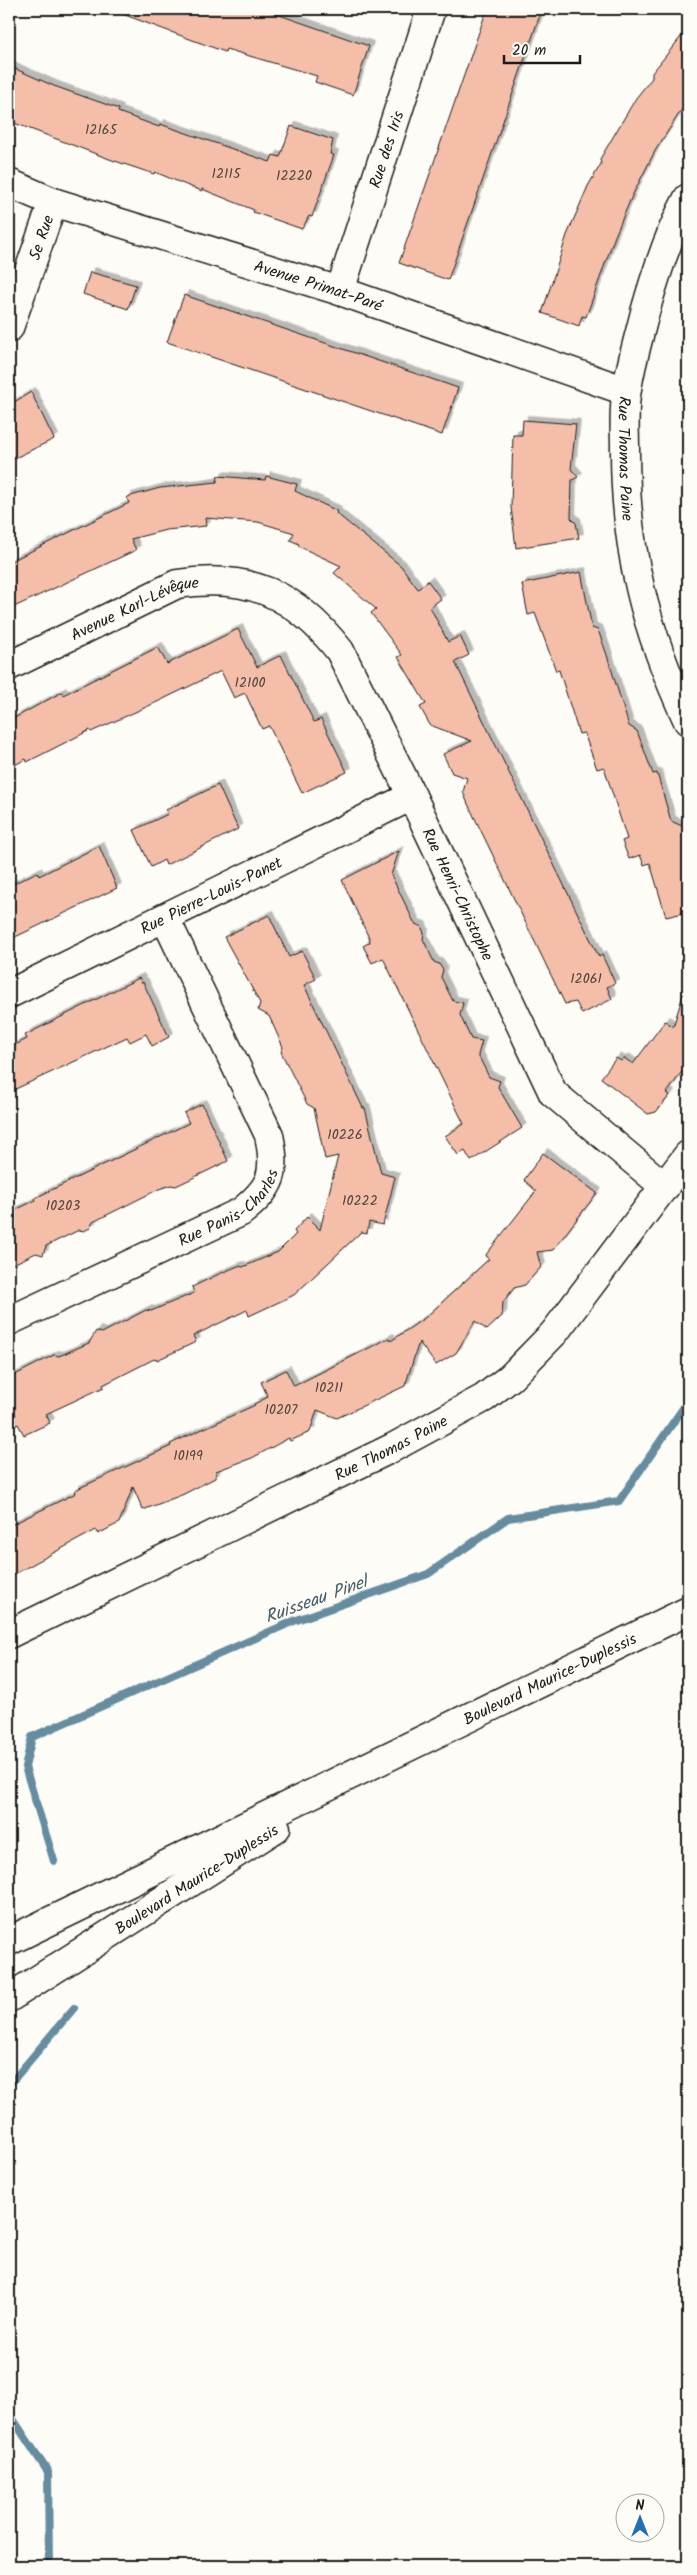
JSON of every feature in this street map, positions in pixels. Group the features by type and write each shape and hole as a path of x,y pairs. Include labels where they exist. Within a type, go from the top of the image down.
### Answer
{"street":[{"name":"Rue des Iris","path":"340,291 429,9"},
{"name":"Avenue Primat-Paré","path":"9,183 52,202 340,291 626,391"},
{"name":"Rue Thomas Paine","path":"688,198 665,250 650,294 626,391 626,507 633,557 655,646 688,721"},
{"name":"5e Rue","path":"9,328 52,202"},
{"name":"Avenue Karl-Lévêque","path":"9,666 177,584 201,580 222,581 266,590"},
{"name":"Rue Henri-Christophe","path":"266,590 289,601 325,632 340,651 412,796 552,1093 665,1187"},
{"name":"Rue Pierre-Louis-Panet","path":"9,994 412,796"},
{"name":"Rue Panis-Charles","path":"9,1321 241,1212 260,1197 272,1179 274,1157 269,1135 165,918"},
{"name":"Rue Thomas Paine","path":"9,1634 392,1448 484,1398 511,1377 554,1333 688,1155"},
{"name":"Boulevard Maurice-Duplessis","path":"9,1941 688,1611"},
{"name":"Boulevard Maurice-Duplessis","path":"9,1998 385,1758"}],"building":[{"path":"118,9 262,9 369,46 353,95 315,82 317,76 226,49 225,52 117,12"},
{"path":"487,9 542,9 448,280 399,263"},
{"path":"688,28 688,100 655,151 632,196 615,236 586,317 582,316 579,326 542,313 567,235 588,186 601,164 600,159 636,98 652,78 652,73"},
{"path":"9,66 54,86 119,109 118,112 159,127 160,124 270,162 273,155 280,157 291,126 333,140 330,154 334,155 312,217 309,216 302,229 253,212 254,210 202,189 202,191 155,172 154,174 112,160 9,121"},
{"path":"90,272 136,285 128,309 83,294"},
{"path":"184,295 458,388 442,435 167,342"},
{"path":"31,392 54,439 9,461 9,405"},
{"path":"523,420 576,424 571,469 578,477 572,480 571,518 576,523 579,538 516,548 511,507 513,435 522,435"},
{"path":"218,476 265,480 266,476 297,484 295,491 337,511 336,513 401,566 418,589 428,581 441,599 430,607 448,642 460,636 469,655 455,662 599,957 602,955 615,983 607,987 612,999 582,1014 576,1002 565,1004 468,804 463,792 467,778 452,773 443,754 472,741 430,725 420,707 426,704 398,657 402,655 371,613 376,609 334,573 341,566 298,546 299,544 290,540 294,533 258,522 205,518 206,526 166,530 131,539 136,550 14,607 9,596 9,562 129,503 127,497 160,488 217,482"},
{"path":"581,572 592,628 598,630 629,726 637,731 653,774 657,773 671,821 684,827 688,840 688,912 666,917 650,863 644,865 640,855 629,859 622,841 627,839 604,767 597,769 584,733 579,734 559,670 556,671 535,613 528,615 522,584"},
{"path":"238,629 257,667 281,655 314,722 321,719 347,772 302,793 269,726 262,729 245,693 234,698 221,671 91,732 90,730 27,762 26,759 9,768 9,721 62,692 63,695 158,647 167,664"},
{"path":"218,785 238,829 166,865 164,860 151,867 134,830 168,814 166,810"},
{"path":"99,846 117,888 9,940 9,886 37,872 39,876"},
{"path":"399,851 391,875 415,924 421,926 424,933 423,939 434,962 439,964 443,970 441,977 453,1001 463,1003 460,1015 471,1039 482,1041 478,1055 489,1077 500,1081 498,1087 522,1128 471,1161 465,1151 458,1155 445,1136 464,1124 383,958 372,963 363,946 370,942 369,938 342,880"},
{"path":"269,915 289,957 302,951 316,979 304,985 363,1108 365,1108 381,1173 395,1177 383,1225 369,1222 367,1233 361,1232 294,1295 249,1316 247,1310 193,1336 196,1342 157,1360 156,1358 103,1385 104,1387 46,1414 50,1423 24,1435 18,1424 9,1429 9,1378 54,1355 59,1356 89,1343 96,1331 102,1333 146,1310 151,1311 194,1293 192,1287 219,1274 238,1266 243,1267 278,1252 296,1234 294,1231 307,1217 320,1230 338,1156 325,1159 314,1108 307,1104 281,1052 283,1047 269,1016 258,1010 260,1003 224,937"},
{"path":"139,978 143,982 169,1037 152,1046 146,1034 130,1042 127,1037 9,1092 9,1048 27,1039 25,1035"},
{"path":"683,995 688,996 688,1069 683,1070 667,1093 670,1095 656,1112 648,1114 601,1078 616,1058 621,1061 624,1058 633,1064 665,1021 673,1027"},
{"path":"202,1104 228,1161 176,1186 171,1185 159,1189 93,1222 90,1228 84,1231 79,1230 46,1246 43,1255 36,1253 9,1266 9,1213 36,1200 35,1198 189,1123 184,1113"},
{"path":"543,1153 597,1193 553,1250 537,1252 541,1267 525,1285 514,1288 503,1302 502,1316 487,1330 475,1321 456,1353 436,1365 419,1342 405,1386 337,1418 317,1410 310,1432 290,1441 289,1438 252,1458 216,1471 215,1478 184,1494 143,1510 133,1487 119,1523 98,1534 96,1530 9,1577 9,1526 76,1493 75,1490 255,1405 268,1397 261,1382 286,1370 294,1386 389,1338 391,1341 426,1317 489,1259 485,1256 536,1191 524,1180"}],"waterway":[{"name":"Ruisseau Pinel","path":"54,1861 25,1767 32,1737 294,1621 428,1574 508,1518 619,1501 688,1401"},
{"name":"Ruisseau Pinel","path":"9,2085 74,2008"},
{"name":"Ruisseau Pinel","path":"9,2413 48,2472 49,2566"}]}
